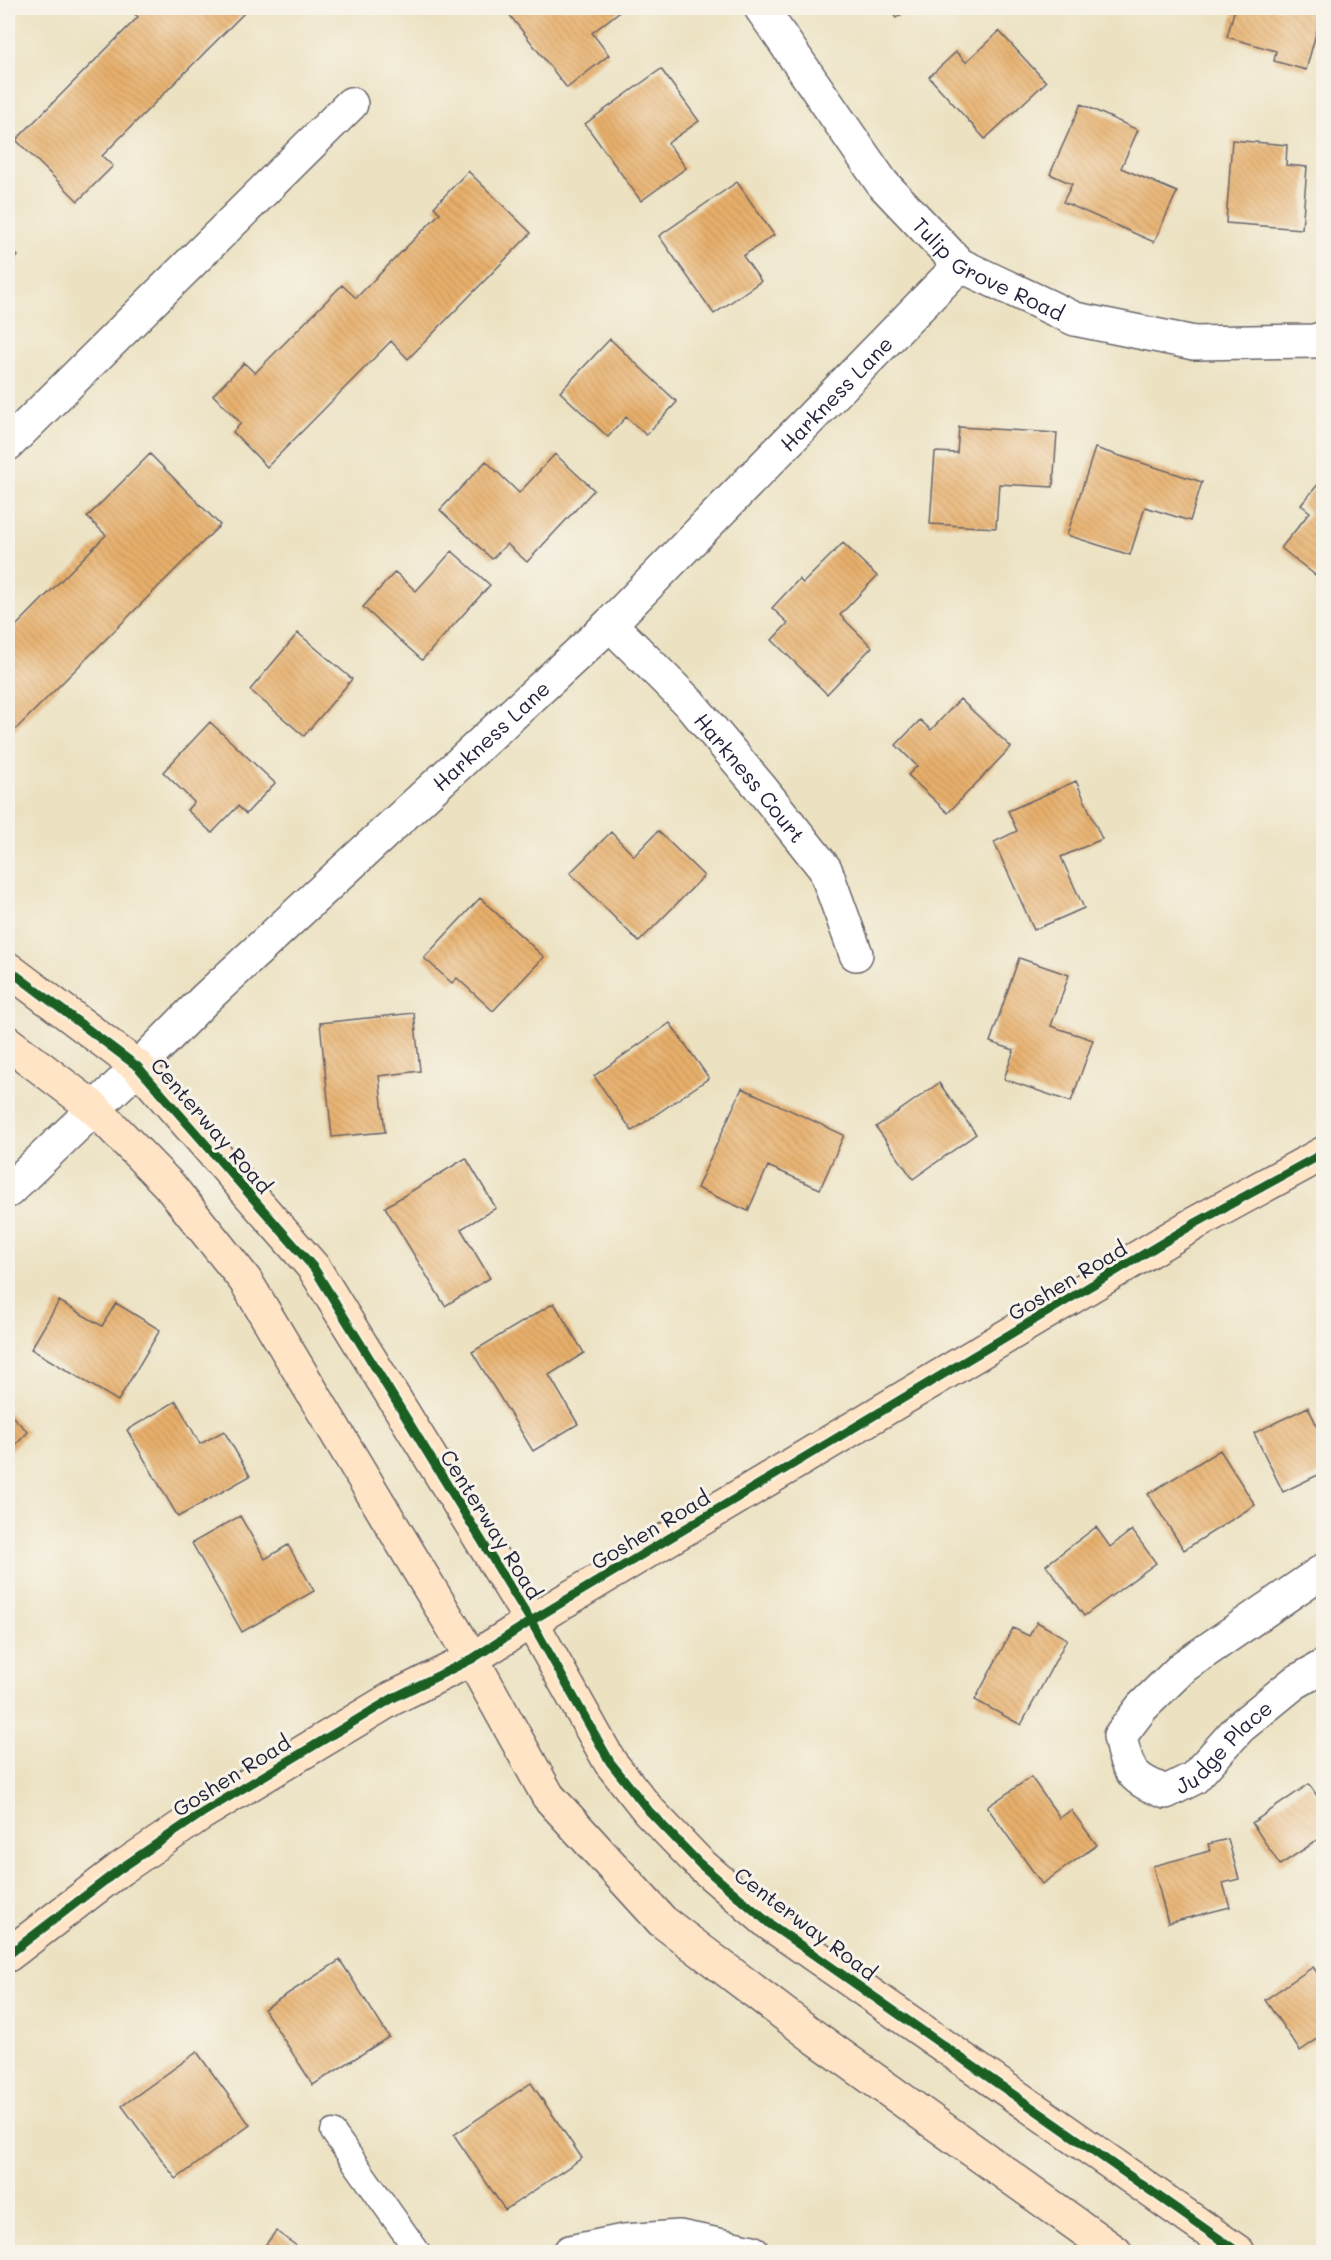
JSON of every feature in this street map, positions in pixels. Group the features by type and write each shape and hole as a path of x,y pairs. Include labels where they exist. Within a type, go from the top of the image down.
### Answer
{"street":[{"name":"Tulip Grove Road","path":"761,8 882,183 960,265 1075,319 1194,343 1314,341 1323,338"},
{"path":"8,444 351,104"},
{"name":"Harkness Lane","path":"8,1191 138,1067 205,999 610,624 960,265"},
{"name":"Harkness Court","path":"610,624 690,705 760,787 825,869 856,954"},
{"name":"Centerway Road","path":"8,969 138,1067 314,1268 531,1621 610,1762 649,1810 699,1863 770,1924 1238,2253"},
{"path":"8,1043 94,1108 169,1185 245,1280 472,1659 548,1796 662,1921 816,2038 1115,2253"},
{"name":"Goshen Road","path":"8,1955 120,1869 202,1813 393,1698 472,1659 531,1621 1194,1224 1323,1153"},
{"name":"Judge Place","path":"1323,1570 1184,1666 1142,1707 1120,1736 1125,1761 1140,1782 1166,1792 1194,1778 1240,1727 1294,1683 1323,1666"},
{"path":"570,2253 624,2241 679,2237 752,2253"}],"lane":[{"path":"333,2132 418,2253"}],"building":[{"path":"128,8 249,8 102,156 113,166 78,201 16,140 138,17"},
{"path":"516,8 624,8 592,33 609,55 567,88 508,13"},
{"path":"888,8 910,8 896,18"},
{"path":"1235,8 1323,8 1306,70 1274,61 1276,51 1227,37"},
{"path":"999,31 1046,82 985,139 929,77 956,52 966,62"},
{"path":"661,69 699,121 668,143 686,168 641,201 585,124"},
{"path":"1081,104 1138,130 1121,168 1177,192 1154,242 1063,202 1072,184 1050,174"},
{"path":"1232,140 1287,145 1286,165 1307,167 1302,229 1226,223"},
{"path":"468,171 531,233 408,359 391,341 267,467 233,432 241,423 213,395 244,363 255,373 342,285 356,298 440,213 434,207"},
{"path":"737,182 774,235 743,256 761,281 714,314 659,236"},
{"path":"8,246 18,256 8,266"},
{"path":"610,339 677,402 646,435 626,417 608,437 560,392"},
{"path":"959,427 1057,433 1053,487 999,484 996,528 930,524 935,452 957,453"},
{"path":"1095,448 1202,482 1190,521 1145,507 1130,555 1067,535"},
{"path":"150,454 220,525 8,737 8,634 106,535 87,517"},
{"path":"555,454 594,490 527,562 507,544 492,559 440,510 486,461 519,493"},
{"path":"1324,477 1324,582 1281,548 1310,512 1301,505"},
{"path":"843,543 877,576 840,615 872,647 827,694 772,640 788,623 772,608 799,579 803,583"},
{"path":"452,551 490,585 422,660 363,607 395,572 416,591"},
{"path":"298,633 352,679 304,736 250,690"},
{"path":"960,699 1011,747 948,813 908,775 917,766 896,745 920,720 931,730"},
{"path":"210,722 275,783 246,814 238,806 212,833 187,810 194,802 163,772"},
{"path":"1076,781 1102,839 1061,857 1084,908 1034,930 994,842 1017,831 1008,811"},
{"path":"658,831 704,876 639,942 570,873 611,832 634,856"},
{"path":"480,898 544,957 493,1011 457,978 452,983 424,958"},
{"path":"1019,958 1069,975 1051,1026 1093,1040 1071,1102 1004,1079 1014,1050 990,1042"},
{"path":"414,1013 420,1071 379,1076 385,1132 332,1137 320,1023"},
{"path":"670,1023 709,1078 632,1131 594,1076"},
{"path":"939,1083 976,1134 913,1179 876,1127"},
{"path":"742,1088 844,1135 820,1189 768,1166 748,1211 697,1188"},
{"path":"466,1158 496,1208 461,1229 490,1278 445,1306 385,1207"},
{"path":"59,1301 102,1326 116,1303 160,1330 118,1401 31,1349"},
{"path":"554,1303 584,1353 549,1375 578,1424 533,1451 472,1352"},
{"path":"176,1401 200,1444 224,1431 250,1476 178,1517 127,1430"},
{"path":"1308,1407 1319,1430 1324,1427 1324,1472 1283,1492 1254,1433"},
{"path":"8,1412 28,1432 8,1453"},
{"path":"1220,1450 1255,1505 1184,1550 1148,1494"},
{"path":"240,1516 265,1559 288,1545 314,1591 242,1632 192,1543"},
{"path":"1096,1527 1110,1547 1132,1530 1156,1563 1084,1616 1046,1565"},
{"path":"1037,1622 1067,1639 1021,1725 975,1700 1013,1628 1029,1636"},
{"path":"1031,1777 1060,1818 1071,1810 1097,1845 1042,1884 987,1807"},
{"path":"1309,1784 1324,1806 1324,1836 1280,1865 1252,1823"},
{"path":"1228,1839 1239,1879 1223,1883 1230,1907 1168,1923 1153,1866 1210,1851 1208,1844"},
{"path":"340,1960 389,2037 313,2085 264,2009"},
{"path":"1313,1967 1324,1982 1324,2038 1322,2036 1300,2051 1265,2000"},
{"path":"197,2052 250,2125 176,2179 122,2106"},
{"path":"531,2083 582,2158 505,2210 454,2135"},
{"path":"276,2231 305,2252 260,2252"}],"cycle path":[{"path":"8,969 138,1067 314,1268 531,1621 610,1762 649,1811 699,1863 770,1924 1238,2252"},
{"path":"8,1955 120,1869 202,1813 393,1698 472,1659 531,1621 1194,1224 1324,1153"}]}
